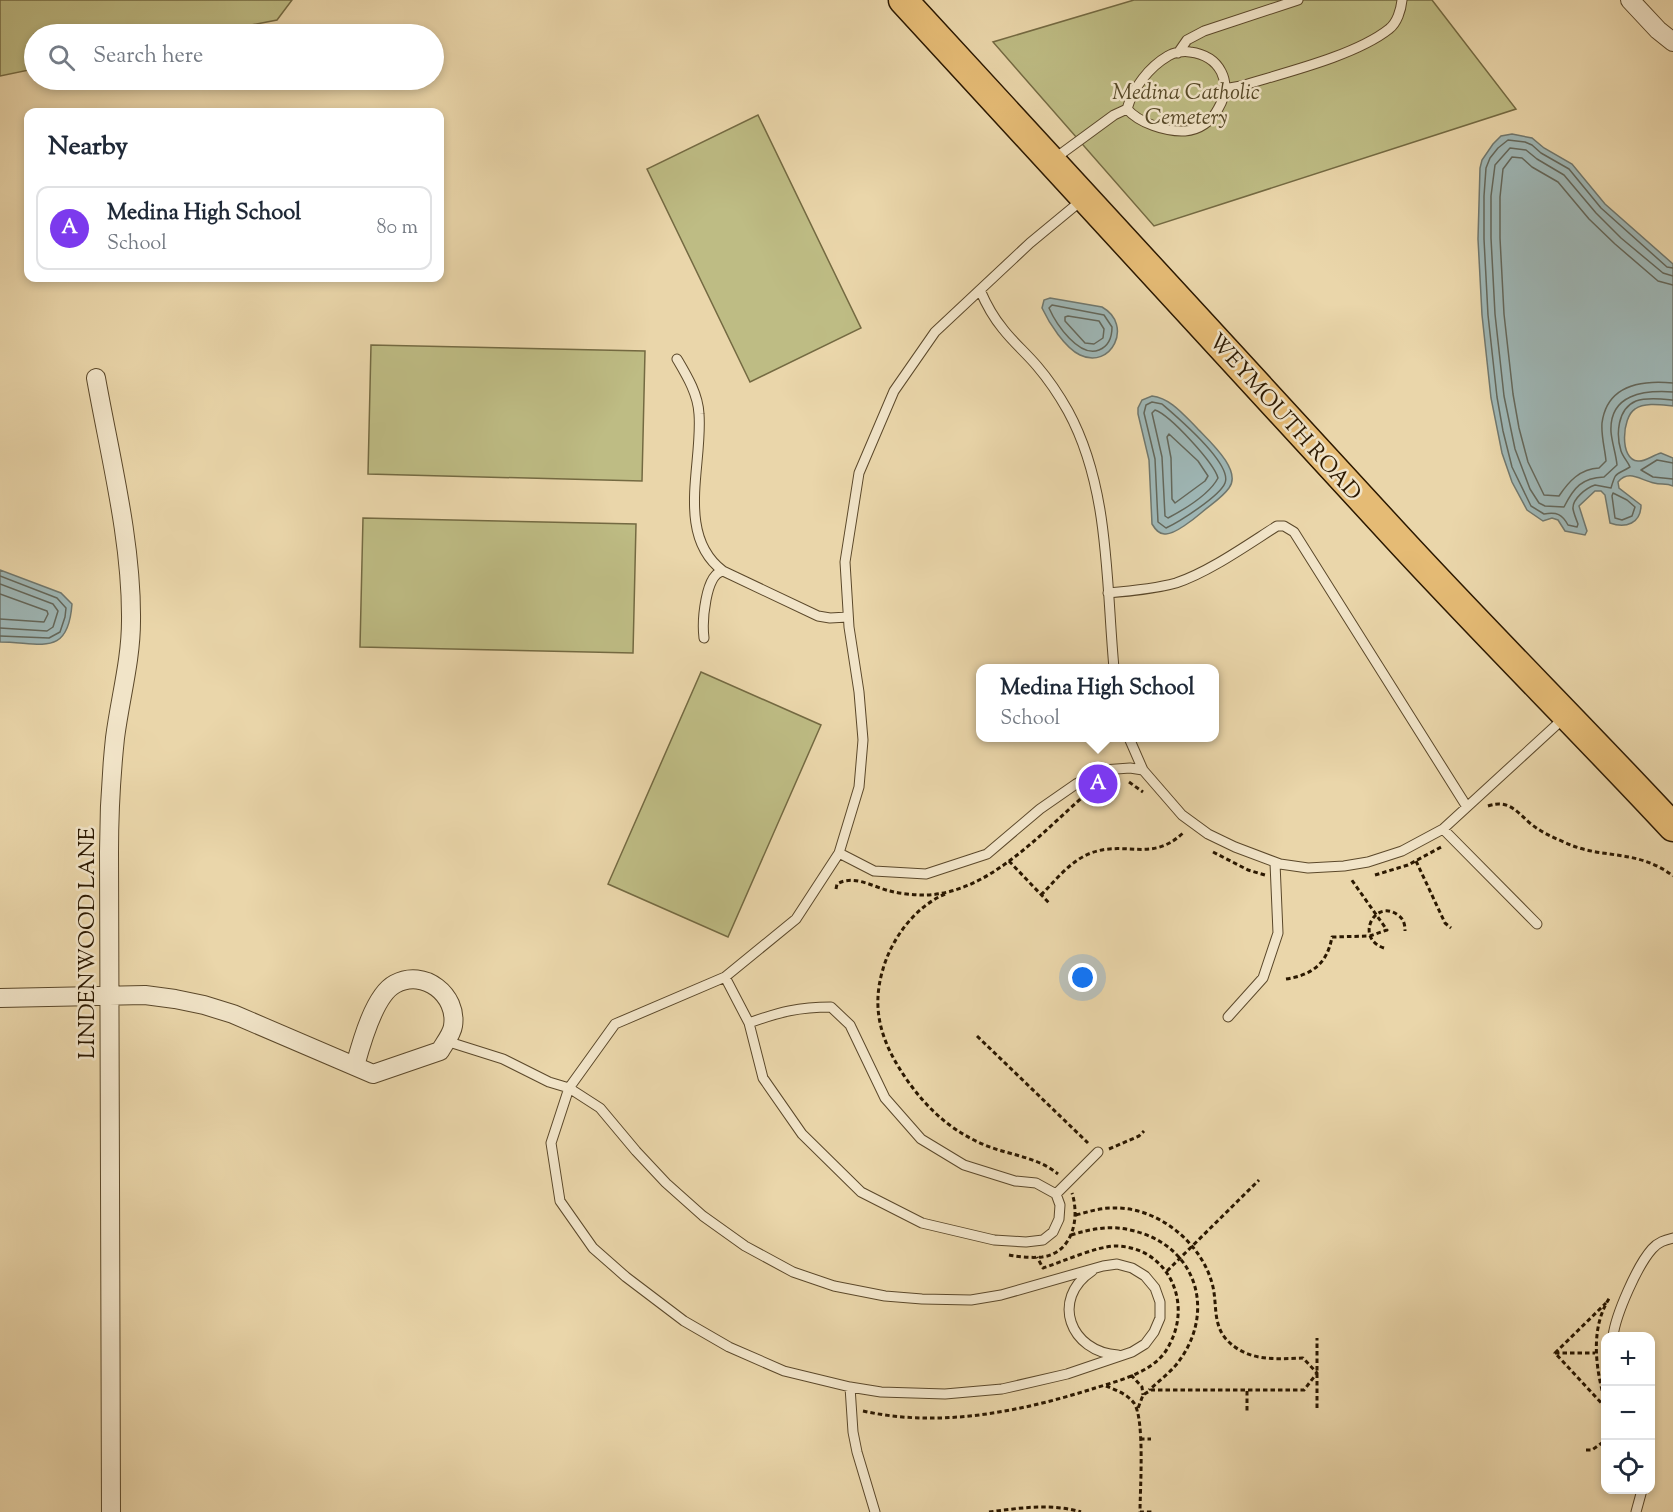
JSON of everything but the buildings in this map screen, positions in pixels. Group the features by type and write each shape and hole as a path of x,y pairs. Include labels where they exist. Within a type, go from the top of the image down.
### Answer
{"main road":[{"name":"WEYMOUTH ROAD","path":"903,0 1053,160 1396,537 1568,714 1673,827"}],"street":[{"path":"1630,0 1658,30 1673,42"},
{"name":"LINDENWOOD LANE","path":"96,378 131,584 129,656 115,739 110,803 111,1512"},
{"path":"0,998 145,995 175,999 233,1014 373,1074 440,1051 453,1027 451,1002 441,989 424,981 410,979 394,984 378,1004 367,1024 355,1066"}],"lane":[{"path":"1178,53 1187,40 1204,31 1298,0"},
{"path":"1224,89 1241,86 1332,57 1366,43 1390,28 1398,16 1402,0"},
{"path":"1053,160 1114,115 1127,109 1132,94 1150,71 1169,55 1185,51 1202,54 1214,60 1223,77 1224,89 1220,107 1214,117 1202,126 1187,131 1171,130 1134,117 1127,109"},
{"path":"446,1041 503,1059 549,1082 569,1088 600,1108 643,1159 703,1216 745,1246 793,1272 834,1286 885,1296 971,1300 1001,1295 1103,1266 1118,1264 1132,1268 1145,1276 1155,1288 1160,1302 1160,1318 1145,1344 1132,1352 1067,1374 1002,1389 945,1394 881,1392 784,1371 729,1347 684,1321 626,1277 593,1248 560,1201 551,1143 569,1088 615,1024 725,977 796,918 839,853 860,787 863,740 859,692 848,617 845,562 859,473 894,391 935,332 1030,243 1086,196"},
{"path":"980,290 989,310 1003,330 1053,387 1082,440 1099,505 1114,664"},
{"path":"677,359 695,394 699,412 694,490 699,535 711,562 723,571 818,616 848,617"},
{"path":"1108,593 1155,588 1177,582 1196,575 1277,526 1289,528 1294,532 1467,807"},
{"path":"704,638 703,617 706,602 714,576 723,571"},
{"path":"1131,742 1143,770 1182,815 1208,834 1275,862 1308,868 1344,866 1368,862 1402,851 1443,829 1568,714"},
{"path":"839,853 874,871 926,874 987,854 1040,809 1076,784 1103,770 1130,768 1143,770"},
{"path":"1443,829 1538,924"},
{"path":"1228,1017 1263,978 1278,933 1275,862"},
{"path":"725,977 749,1023 764,1078 802,1134 861,1192 922,1222 994,1240 1026,1242 1043,1240 1053,1232 1059,1219 1060,1205 1056,1194 1036,1183 1015,1181 964,1165 921,1139 885,1098 850,1025 831,1007 805,1007 773,1014 749,1023"},
{"path":"1056,1194 1098,1152"},
{"path":"1614,1332 1620,1309 1645,1260 1661,1241 1673,1238"},
{"path":"1103,1266 1089,1272 1079,1282 1070,1302 1071,1324 1078,1337 1089,1347 1102,1354 1117,1356 1132,1352"},
{"path":"850,1387 853,1432 875,1512"},
{"path":"1636,1512 1641,1494"}],"path":[{"path":"1041,895 1071,865 1084,856 1110,849 1162,848 1183,832"},
{"path":"1009,861 1050,904"},
{"path":"1416,861 1445,923 1451,928"},
{"path":"1286,979 1309,974 1318,967 1325,958 1332,937 1370,936 1387,930 1351,879"},
{"path":"952,891 925,906 910,919 895,941 880,977 879,1023 892,1057 927,1106 946,1123 985,1145 1045,1164 1067,1183 1074,1200 1076,1215 1073,1231 1068,1241 1050,1255 1037,1257 1000,1254"},
{"path":"1384,948 1374,942 1370,936 1369,926 1376,915 1385,911 1396,914 1405,923 1405,931"},
{"path":"977,1036 1098,1152 1139,1136 1144,1131"},
{"path":"1167,1271 1259,1180"},
{"path":"1076,1215 1113,1208 1136,1210 1178,1231 1193,1246 1206,1267 1213,1286 1218,1326 1226,1338 1236,1348 1250,1356 1264,1359 1303,1358 1317,1373"},
{"path":"861,1410 928,1417 990,1413 1029,1407 1131,1376 1162,1356 1176,1328 1179,1300 1167,1271 1159,1262 1146,1254 1116,1246 1102,1248 1043,1269 1037,1257"},
{"path":"1555,1353 1606,1303"},
{"path":"1317,1338 1317,1407"},
{"path":"1555,1353 1596,1353"},
{"path":"1555,1353 1601,1403"},
{"path":"1143,1395 1151,1390 1304,1390 1317,1373"},
{"path":"1131,1376 1142,1387 1143,1395 1137,1411"},
{"path":"1104,1385 1129,1397 1137,1411 1140,1439 1140,1512 1152,1512"},
{"path":"1247,1390 1247,1413"},
{"path":"1140,1439 1151,1439"},
{"path":"1586,1450 1592,1450 1601,1443"},
{"path":"988,1512 1038,1506 1061,1507 1081,1512"}],"green space":[{"path":"0,0 292,0 277,20 256,24 24,24 24,71 0,76"},
{"name":"Medina Catholic Cemetery","path":"1134,0 1432,0 1516,109 1154,226 993,42"},
{"path":"758,115 861,328 750,382 647,169"},
{"path":"371,345 645,351 642,481 368,474"},
{"path":"363,518 636,524 633,653 360,647"},
{"path":"701,672 821,725 728,937 608,884"}],"water":[{"path":"1512,134 1532,138 1544,148 1572,164 1605,204 1673,264 1673,406 1649,405 1635,409 1627,420 1624,438 1628,454 1632,459 1641,461 1661,453 1673,458 1673,486 1654,483 1635,476 1622,478 1618,482 1619,488 1641,505 1638,516 1627,525 1610,523 1605,495 1601,491 1595,491 1579,506 1587,531 1585,535 1565,531 1558,520 1552,518 1543,521 1527,510 1512,482 1502,453 1491,398 1482,315 1478,239 1480,168 1482,160 1493,144 1501,136"},
{"path":"1050,298 1102,307 1112,315 1117,334 1115,343 1109,351 1091,358 1074,352 1053,328 1042,308 1044,300"},
{"path":"1152,396 1170,403 1215,447 1228,464 1232,481 1223,495 1198,516 1174,532 1166,534 1159,533 1152,524 1149,460 1138,414 1142,400"},
{"path":"0,570 61,593 72,604 65,633 58,640 40,644 0,642"}],"place":[{"name":"Medina High School","path":"1098,784"}]}
